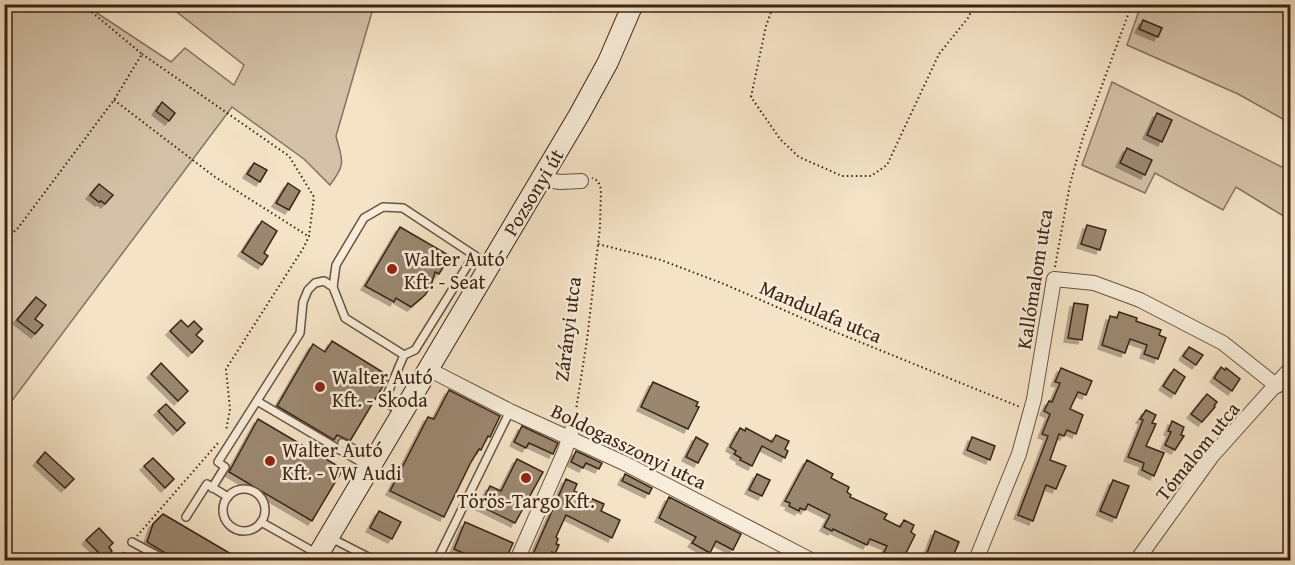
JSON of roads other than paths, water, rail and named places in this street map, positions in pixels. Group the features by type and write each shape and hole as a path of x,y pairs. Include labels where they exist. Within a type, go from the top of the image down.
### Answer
{"main road":[{"name":"Pozsonyi út","path":"316,557 428,369 482,260 541,179 608,62 633,4"}],"street":[{"path":"541,179 560,183 581,181"},
{"name":"Kallómalom utca","path":"976,561 1019,453 1031,411 1053,279 1094,283 1140,300 1223,343 1277,386"},
{"name":"Boldogasszonyi utca","path":"428,369 510,411 572,432 811,561"},
{"name":"Tómalom utca","path":"1137,561 1212,456 1290,369"},
{"path":"517,561 572,432"}],"lane":[{"path":"403,412 384,402 404,355 415,350 482,260 403,208 383,207 364,218 336,265 333,287 345,318 404,355"},
{"path":"212,488 225,467 218,462 300,333 303,302 308,290 320,281 327,282 333,287"},
{"path":"257,401 373,463"},
{"path":"437,561 510,411"},
{"path":"342,443 373,463"},
{"path":"186,517 207,484 228,496"},
{"path":"239,489 253,491 259,496 264,508 261,522 243,531 231,526 226,521 223,508 228,496 239,489"},
{"path":"261,522 316,557"},
{"path":"329,536 374,561"},
{"path":"132,542 166,561"}],"place":[{"name":"Walter Autó Kft. - Seat","path":"392,269"},
{"name":"Walter Autó Kft. - Skoda","path":"320,387"},
{"name":"Walter Autó Kft. - VW Audi","path":"270,461"},
{"name":"Törös-Targo Kft.","path":"526,478"}]}
